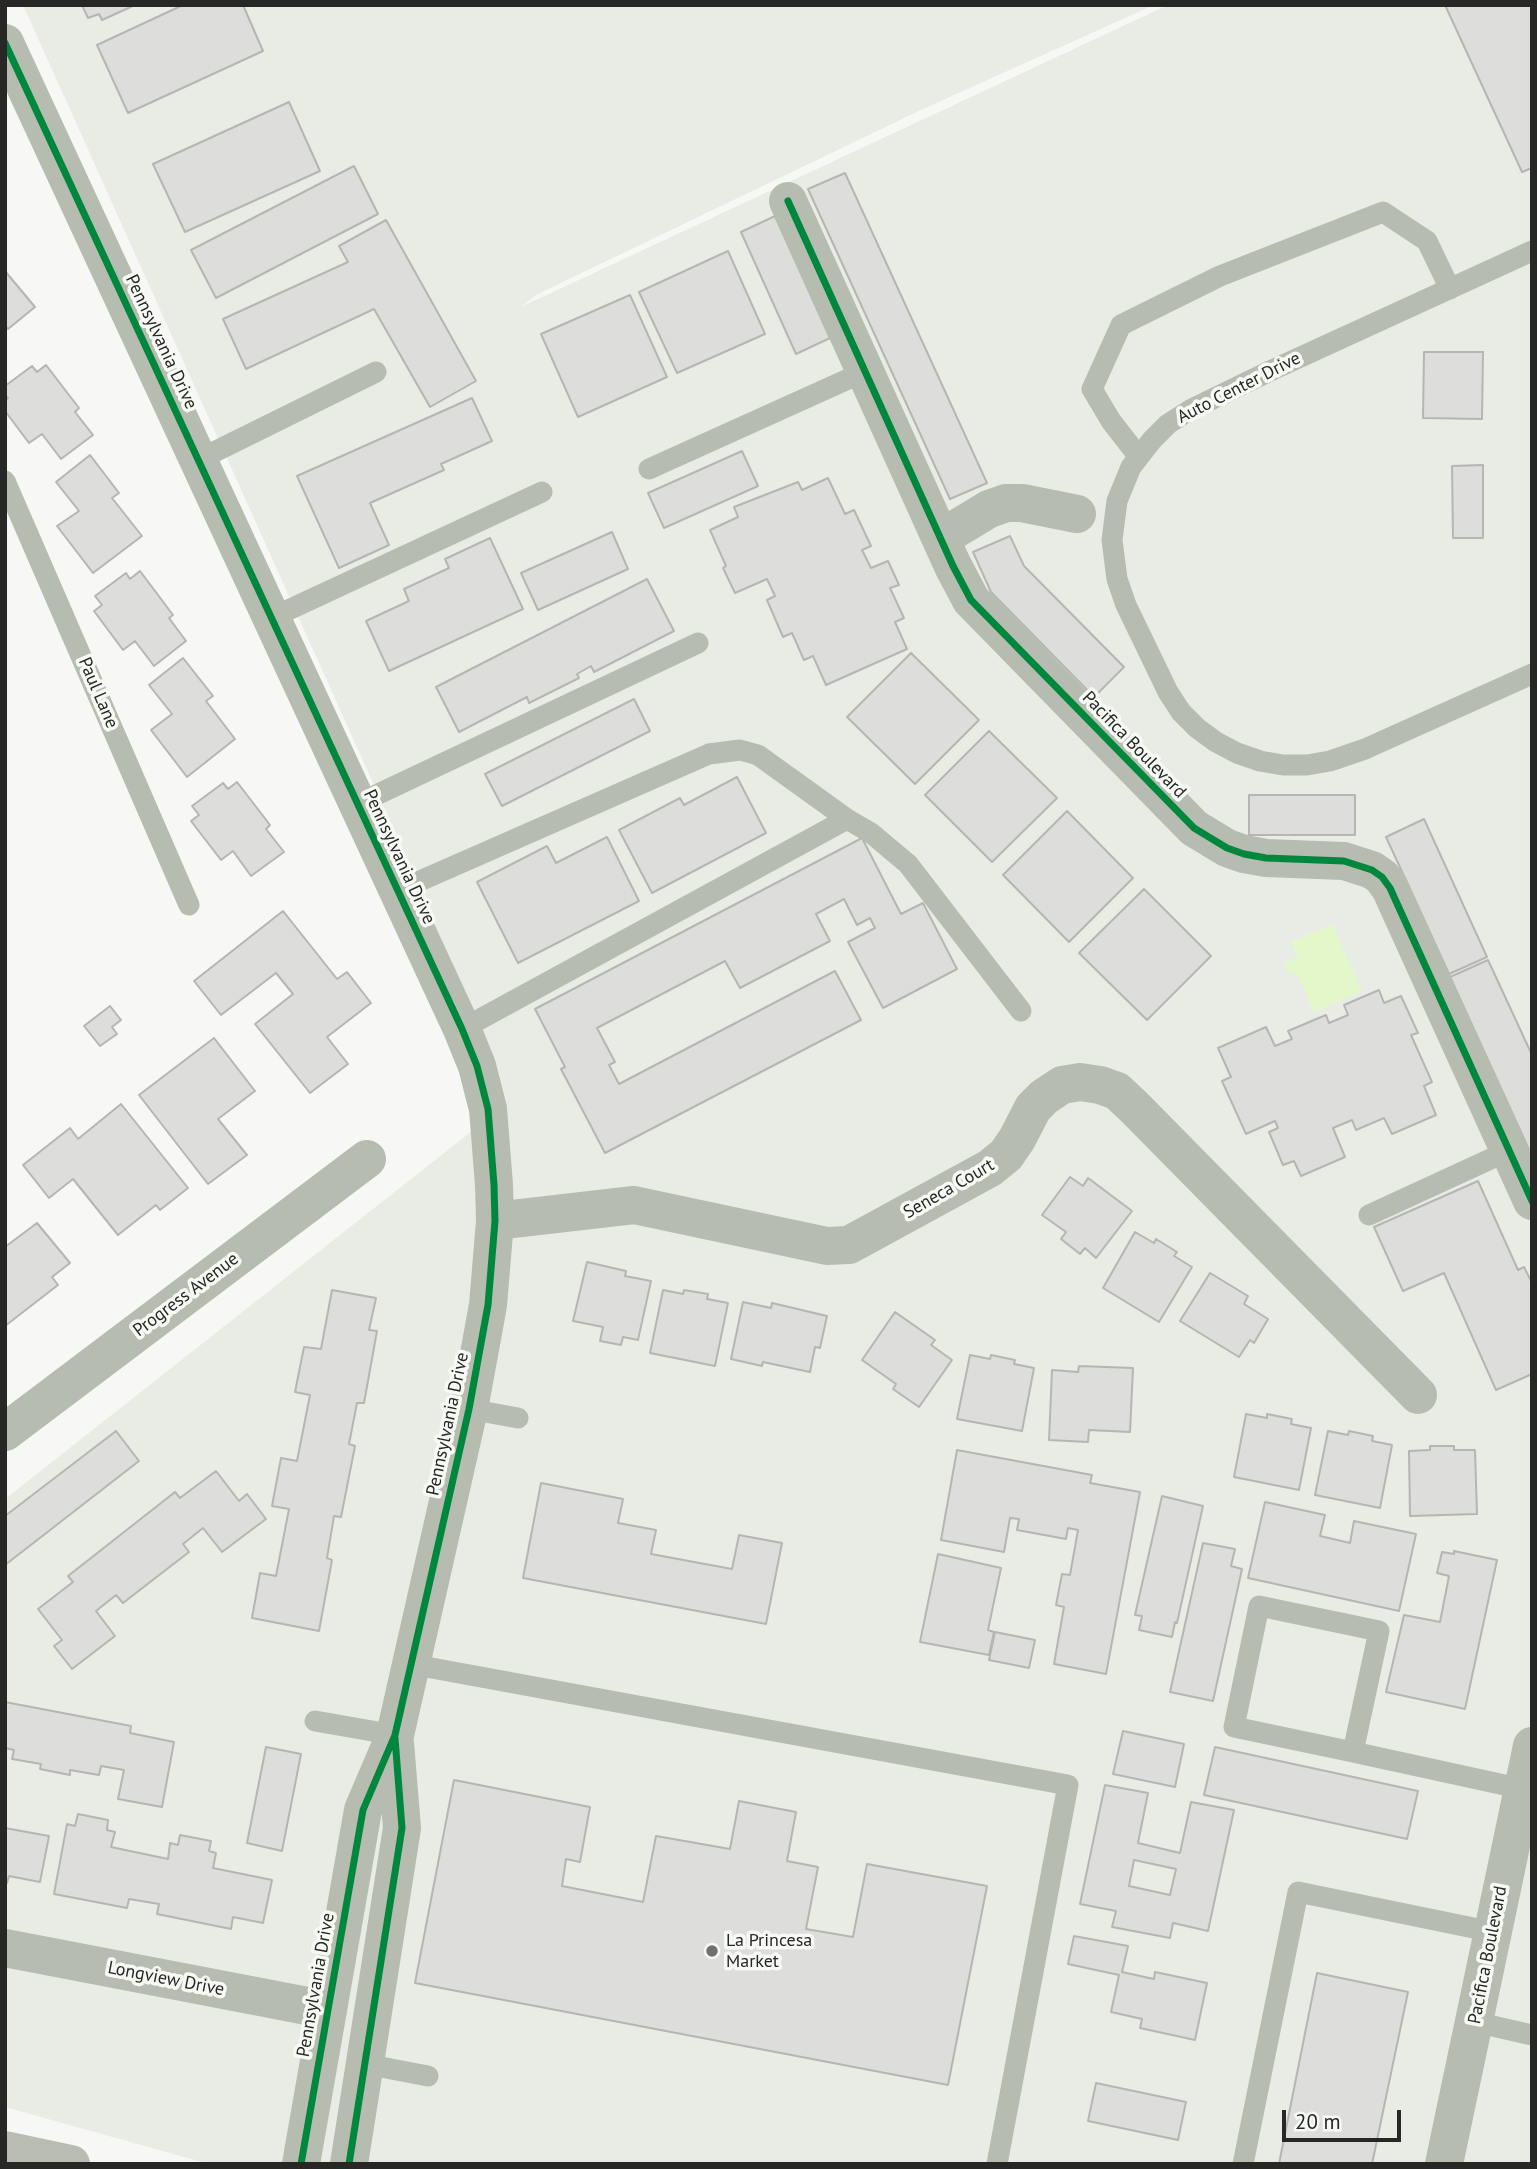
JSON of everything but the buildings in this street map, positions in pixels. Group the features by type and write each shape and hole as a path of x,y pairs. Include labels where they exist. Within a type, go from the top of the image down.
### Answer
{"main road":[{"path":"5,2150 71,2164"}],"street":[{"name":"Pennsylvania Drive","path":"5,43 462,1029 478,1066 488,1109 495,1221 488,1305 469,1409 395,1735 363,1811 301,2164"},
{"name":"Pacifica Boulevard","path":"788,201 971,600 1194,828 1227,848 1244,854 1266,858 1344,861 1372,870 1382,877 1390,888 1532,1201"},
{"path":"941,538 989,509 1006,503 1022,503 1077,514"},
{"name":"Seneca Court","path":"495,1221 634,1205 827,1246 849,1245 990,1168 1006,1155 1033,1108 1062,1085 1080,1082 1100,1085 1118,1091 1418,1395"},
{"name":"Progress Avenue","path":"5,1432 367,1158"},
{"name":"Pennsylvania Drive","path":"349,2164 402,1828 395,1735"},
{"name":"Pacifica Boulevard","path":"1444,2164 1532,1746"},
{"name":"Longview Drive","path":"5,1948 328,2010"}],"lane":[{"path":"1139,457 1111,421 1091,388 1121,325 1220,276 1383,212 1427,241 1450,289"},
{"name":"Auto Center Drive","path":"1532,251 1190,410 1168,424 1131,467 1117,501 1112,540 1117,579 1126,605 1168,692 1181,712 1197,728 1237,753 1283,765 1331,761 1365,749 1532,674"},
{"path":"649,469 866,371"},
{"path":"198,460 376,372"},
{"name":"Paul Lane","path":"5,481 189,905"},
{"path":"271,618 542,492"},
{"path":"357,804 698,643"},
{"path":"397,891 709,754 740,750 758,755 847,819 871,833 908,864 1021,1012"},
{"path":"462,1029 847,819"},
{"path":"1369,1215 1508,1151"},
{"path":"469,1409 518,1418"},
{"path":"1353,1752 1379,1631 1259,1606 1234,1727 1523,1789"},
{"path":"410,1664 1068,1785 997,2164"},
{"path":"315,1721 395,1735"},
{"path":"1243,2164 1298,1892 1493,1932"},
{"path":"1475,2022 1532,2035"},
{"path":"365,2064 428,2076"}],"shaded area":[{"path":"23,5 1154,5 923,109 536,295 521,307 1168,5 1532,5 1532,2164 209,2164 5,2107 5,1499 477,1127 418,883"}],"green space":[{"path":"1332,924 1362,991 1314,1012 1296,972 1289,975 1284,964 1298,957 1291,942"}],"cycle path":[{"path":"5,43 462,1029 477,1066 488,1109 495,1221 488,1305 469,1409 395,1735 363,1810 301,2164"},
{"path":"788,201 953,566 971,600 1194,828 1227,848 1244,854 1266,858 1344,861 1372,870 1382,877 1390,888 1532,1201"},
{"path":"349,2164 402,1828 395,1738"}],"place":[{"name":"La Princesa Market","path":"712,1951"}]}
